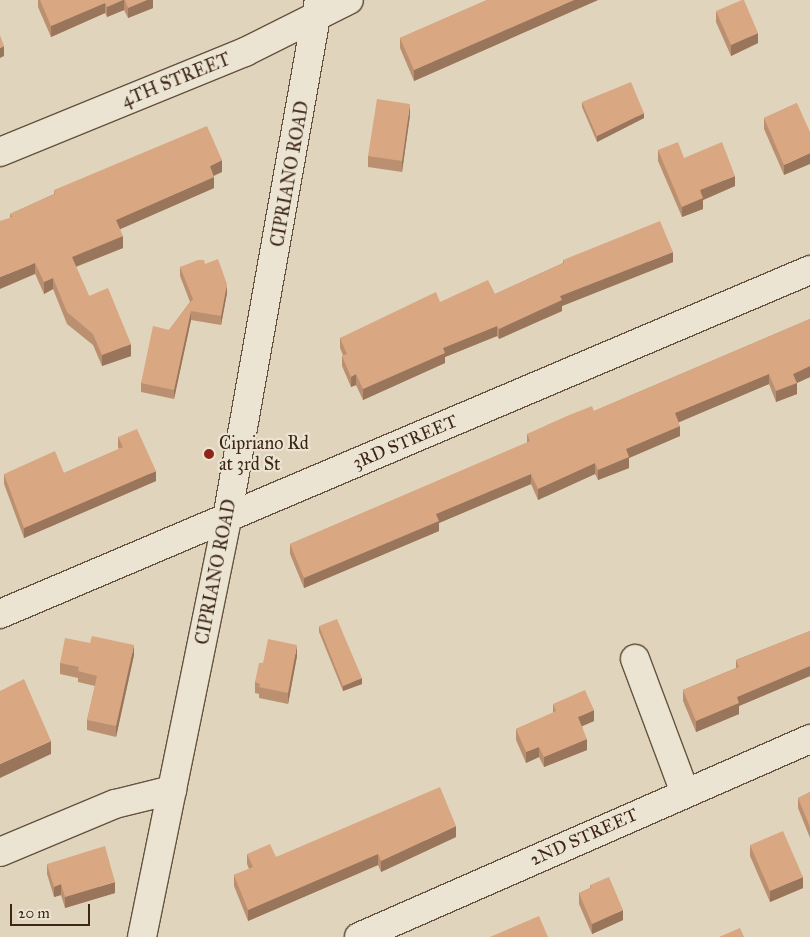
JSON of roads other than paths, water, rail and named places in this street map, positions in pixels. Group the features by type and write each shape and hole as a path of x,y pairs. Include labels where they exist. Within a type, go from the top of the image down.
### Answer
{"street":[{"name":"4TH STREET","path":"0,152 245,52 318,8 349,0"},
{"name":"CIPRIANO ROAD","path":"142,937 227,518 318,8"},
{"name":"3RD STREET","path":"0,614 810,270"},
{"path":"635,659 685,793"},
{"name":"2ND STREET","path":"358,937 810,739"},
{"path":"0,852 115,804 172,790"}],"place":[{"name":"Cipriano Rd at 3rd St","path":"209,454"}]}
